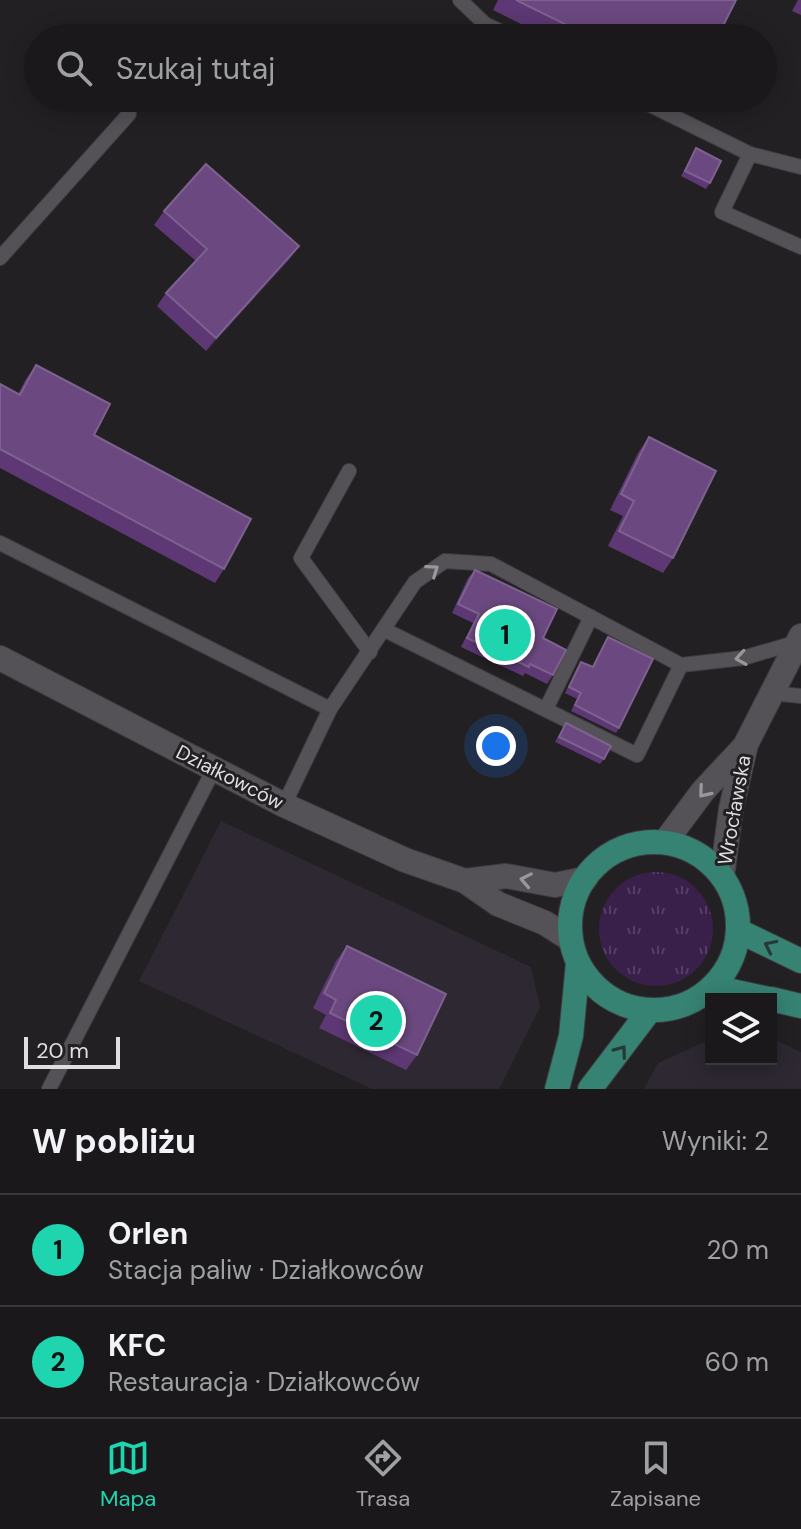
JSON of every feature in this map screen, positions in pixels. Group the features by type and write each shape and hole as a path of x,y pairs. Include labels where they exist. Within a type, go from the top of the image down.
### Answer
{"main road":[{"path":"665,842 697,853 722,876 735,902 739,931 735,952 713,987 694,1001 673,1009 650,1010 628,1007 608,997 590,982 578,963 570,939 570,914 578,889 594,867 617,850 640,843 665,842"},
{"path":"739,931 801,961"},
{"path":"557,1089 571,1036 578,963"},
{"path":"713,987 742,993"},
{"path":"777,1001 801,1006"},
{"path":"590,1089 650,1010"}],"street":[{"name":"Wrocławska","path":"722,876 731,809 746,744 800,639"},
{"name":"Działkowców","path":"0,658 284,805 405,860 465,881 498,904 545,923 570,939"},
{"name":"Wrocławska","path":"665,842 703,791 746,744"},
{"name":"Działkowców","path":"465,881 506,876 555,885 585,879"}],"lane":[{"path":"460,0 485,24"},
{"path":"664,112 750,154 801,167"},
{"path":"0,258 129,114"},
{"path":"750,154 722,212 801,247"},
{"path":"349,471 301,558 370,652"},
{"path":"0,543 330,709"},
{"path":"284,805 330,709 415,582 445,561 491,564 681,665 743,658 800,639"},
{"path":"546,709 591,617"},
{"path":"385,630 637,755 681,665"},
{"path":"772,693 801,696"},
{"path":"49,1089 214,769"}],"shaded area":[{"path":"221,821 531,967 540,1007 499,1089 372,1089 139,981"},
{"path":"777,1041 801,1052 801,1089 644,1089 658,1063 705,1042 705,1065 777,1065"}],"green space":[{"path":"656,872 678,877 696,889 708,907 713,929 708,951 696,969 678,981 656,986 634,981 616,969 604,951 599,929 604,907 616,889 634,877"}],"building":[{"path":"516,0 736,0 724,24 565,24"},
{"path":"696,148 721,161 710,183 685,171"},
{"path":"206,164 299,246 216,338 166,293 207,249 164,211"},
{"path":"36,365 110,404 94,435 251,519 224,569 0,449 0,384 20,395"},
{"path":"649,437 716,471 673,558 619,531 634,501 621,494"},
{"path":"475,570 557,609 543,638 566,650 553,675 467,638 479,614 458,604"},
{"path":"608,637 653,659 619,728 575,705 581,693 569,687 581,662 593,667"},
{"path":"566,723 611,746 604,759 559,737"},
{"path":"347,946 446,994 417,1055 330,1013 336,1000 324,993"}],"place":[{"name":"Orlen","path":"505,635"},
{"name":"KFC","path":"376,1021"}]}
